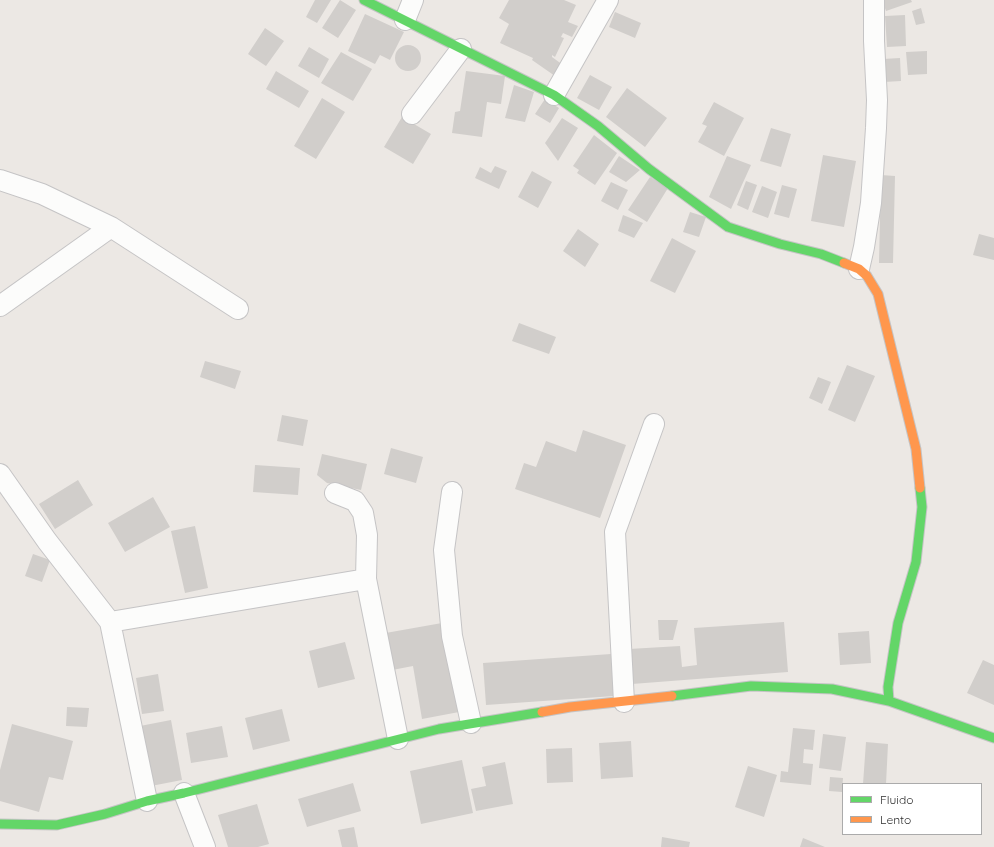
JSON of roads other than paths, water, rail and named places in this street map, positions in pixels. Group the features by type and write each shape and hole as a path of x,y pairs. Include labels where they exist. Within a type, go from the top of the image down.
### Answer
{"street":[{"path":"364,0 554,95 598,126 649,170 728,227 780,244 821,254 859,269 868,276 878,294 916,449 922,507 916,562 898,623 888,688 889,701"},
{"path":"405,20 413,0"},
{"path":"554,95 608,0"},
{"path":"859,269 871,203 876,128 877,100 874,41 874,0"},
{"path":"412,114 460,49"},
{"path":"0,180 42,194 111,227 238,309"},
{"path":"0,306 111,227"},
{"path":"624,702 615,532 654,424"},
{"path":"0,474 47,541 110,622 147,801"},
{"path":"452,492 444,550 452,636 471,723"},
{"path":"335,493 355,501 363,513 367,535 366,579 398,739"},
{"path":"110,622 366,579"},
{"path":"0,824 57,825 105,814 147,801 184,794 398,739 471,723 570,707 624,702 751,686 832,689 889,701 994,738"},
{"path":"184,794 205,847"}]}
